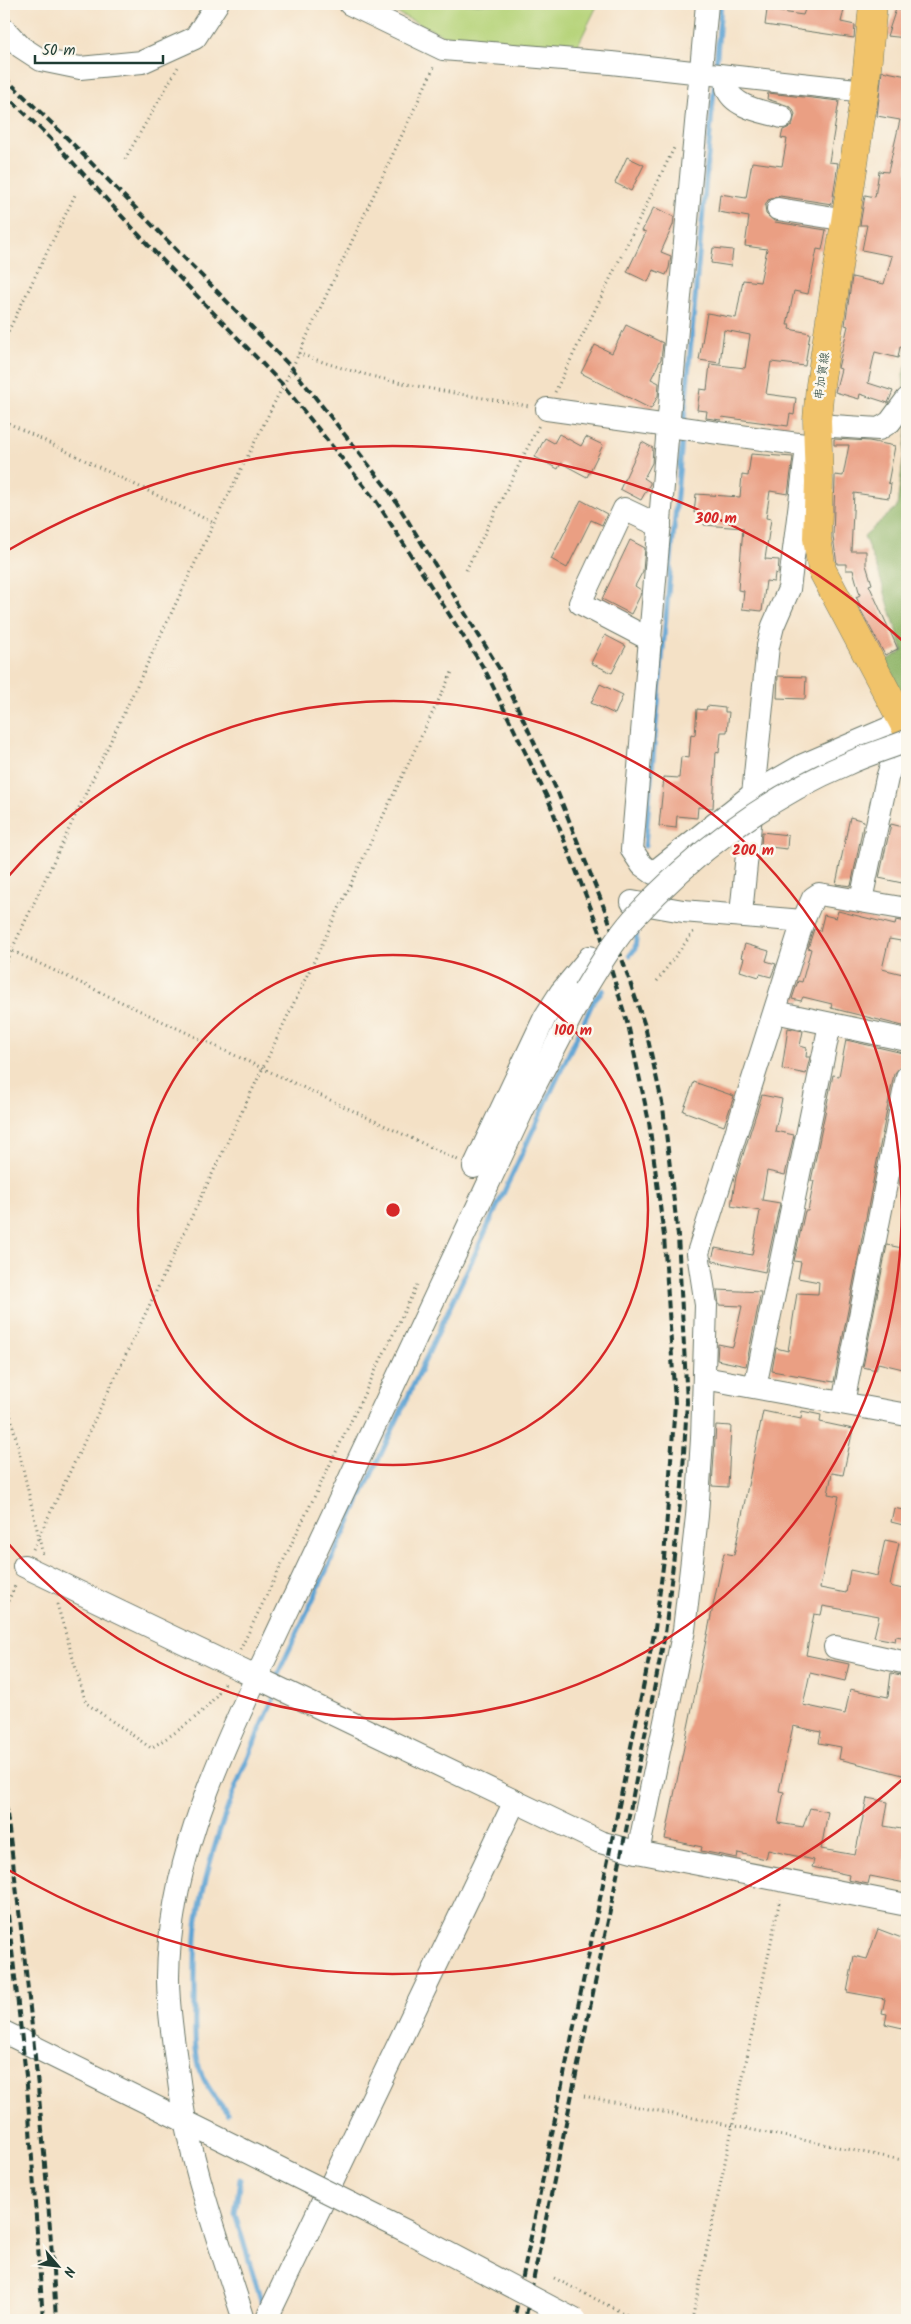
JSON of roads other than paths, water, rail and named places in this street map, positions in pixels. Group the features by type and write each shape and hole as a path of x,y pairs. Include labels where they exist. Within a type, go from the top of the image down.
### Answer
{"main road":[{"name":"串加賀線","path":"873,4 865,91 847,220 820,385 816,440 817,538 822,570 905,730"}],"street":[{"path":"4,29 21,47 42,60 80,68 142,62 195,38 217,4"},
{"path":"350,4 443,49 611,63 865,91"},
{"path":"653,874 642,865 632,850 698,107 713,75 707,4"},
{"path":"713,75 727,88 735,100 750,108 782,118"},
{"path":"778,209 847,220"},
{"path":"547,409 668,428 816,440 879,429 890,422 907,399"},
{"path":"741,914 768,646 773,626 789,589 806,455 816,440"},
{"path":"651,640 580,602 624,509 660,526"},
{"path":"616,923 653,874 754,793 803,765 905,730"},
{"path":"861,900 888,778 905,730"},
{"path":"244,2320 197,2168 185,2119 171,2024 168,1978 171,1933 180,1881 194,1827 225,1744 524,1108 584,991 633,920 677,876 732,829 810,781 847,764 905,730"},
{"path":"638,1852 684,1630 697,1516 706,1304 698,1253 803,921 813,898 819,894 907,909"},
{"path":"632,902 683,910 803,921"},
{"path":"474,1167 546,1017 561,992 590,957"},
{"path":"774,1012 907,1040"},
{"path":"754,1387 830,1024"},
{"path":"843,1403 907,1077"},
{"path":"704,1378 907,1415"},
{"path":"24,1566 600,1842 638,1852 784,1879 907,1905"},
{"path":"835,1647 907,1662"},
{"path":"266,2320 515,1801"},
{"path":"4,2032 185,2119 576,2320"}],"waterway":[{"path":"716,68 721,4"},
{"path":"684,420 715,79"},
{"path":"645,846 682,440"},
{"path":"630,955 635,949 637,930"},
{"path":"276,1678 594,1000 603,990"},
{"path":"228,2114 203,2079 198,2064 195,2026 195,1958 198,1918 210,1861 228,1807 273,1701 274,1693"},
{"path":"240,2179 235,2214 263,2307"}],"railway":[{"path":"4,77 66,137 292,368 390,492 499,668 558,793 607,915 645,1026 663,1107 678,1236 687,1402 682,1486 665,1634 609,1916 525,2320"},
{"path":"4,93 57,145 149,246 283,385 376,501 485,670 548,799 599,929 629,1029 649,1122 664,1236 675,1403 664,1559 655,1629 514,2320"},
{"path":"4,1791 35,2055 47,2187 56,2320"},
{"path":"4,1879 27,2085 43,2320"}]}
